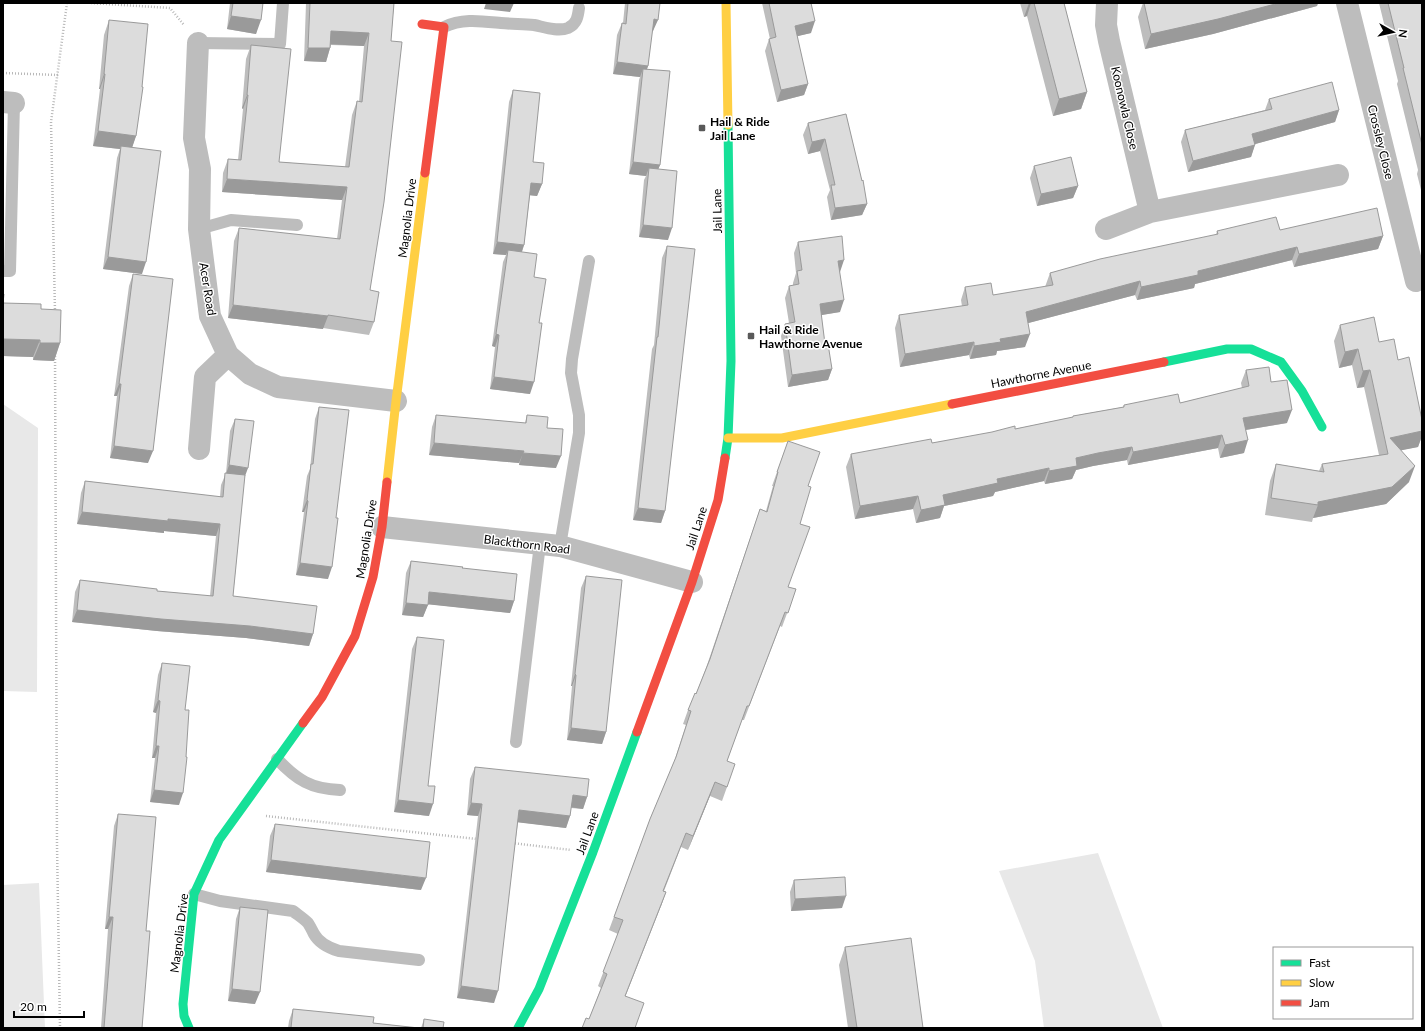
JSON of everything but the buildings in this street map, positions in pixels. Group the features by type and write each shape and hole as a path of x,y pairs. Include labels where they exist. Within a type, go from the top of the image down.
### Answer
{"street":[{"name":"Jail Lane","path":"518,1028 539,989 593,852 692,582 718,500 728,438 731,361 726,3"},
{"name":"Koonowla Close","path":"1107,3 1106,25 1109,41 1150,212"},
{"name":"Crossley Close","path":"1346,3 1416,281"},
{"path":"422,24 444,27"},
{"name":"Magnolia Drive","path":"189,1028 185,1021 182,1004 194,894 218,840 322,698 355,636 373,578 382,527 396,401 444,27"},
{"name":"Acer Road","path":"198,43 194,138 200,169 199,228 210,316 228,355 250,374 278,387 396,401"},
{"path":"1106,229 1150,212 1338,175"},
{"name":"Hawthorne Avenue","path":"728,438 782,438 1227,349 1251,349 1281,362 1302,391 1322,427"},
{"path":"199,449 205,378 228,355"},
{"name":"Blackthorn Road","path":"382,527 550,545 692,582"}],"lane":[{"path":"198,43 280,44 283,3"},
{"path":"444,27 453,22 468,20 534,25 555,29 567,28 575,23 579,8"},
{"path":"3,271 10,271 8,103"},
{"path":"199,228 231,220 297,225"},
{"path":"516,742 550,545 579,433 579,415 571,373 572,359 589,261"},
{"path":"277,759 292,775 309,784 326,790 340,790"},
{"path":"194,894 220,901 293,911 309,924 314,935 321,942 329,948 339,951 419,960"}],"path":[{"path":"55,313 51,122 67,3"},
{"path":"91,3 170,8 198,43"},
{"path":"3,73 58,75"},
{"path":"55,353 57,837 60,1028"},
{"path":"238,813 483,840"},
{"path":"506,843 593,852"}],"shaded area":[{"path":"3,404 38,428 37,692 3,691"},
{"path":"1098,853 1163,1028 1044,1028 1035,961 999,871"},
{"path":"39,883 45,1028 3,1028 3,885"}],"traffic: fast":[{"path":"725,458 728,438 731,361 728,125"},
{"path":"1164,362 1227,349 1251,349 1281,362 1302,391 1322,427"},
{"path":"189,1028 184,1016 183,1004 194,894 219,840 303,723"},
{"path":"518,1028 539,989 593,852 637,732"}],"traffic: slow":[{"path":"726,3 728,125"},
{"path":"387,482 425,173"},
{"path":"728,438 782,438 952,404"}],"traffic: jam":[{"path":"422,24 444,27 425,173"},
{"path":"952,404 1164,362"},
{"path":"637,732 692,582 718,500 725,458"},
{"path":"303,723 322,697 355,636 373,577 382,527 387,482"}],"place":[{"name":"Hail & Ride Jail Lane","path":"702,128"},
{"name":"Hail & Ride Hawthorne Avenue","path":"751,336"}]}
